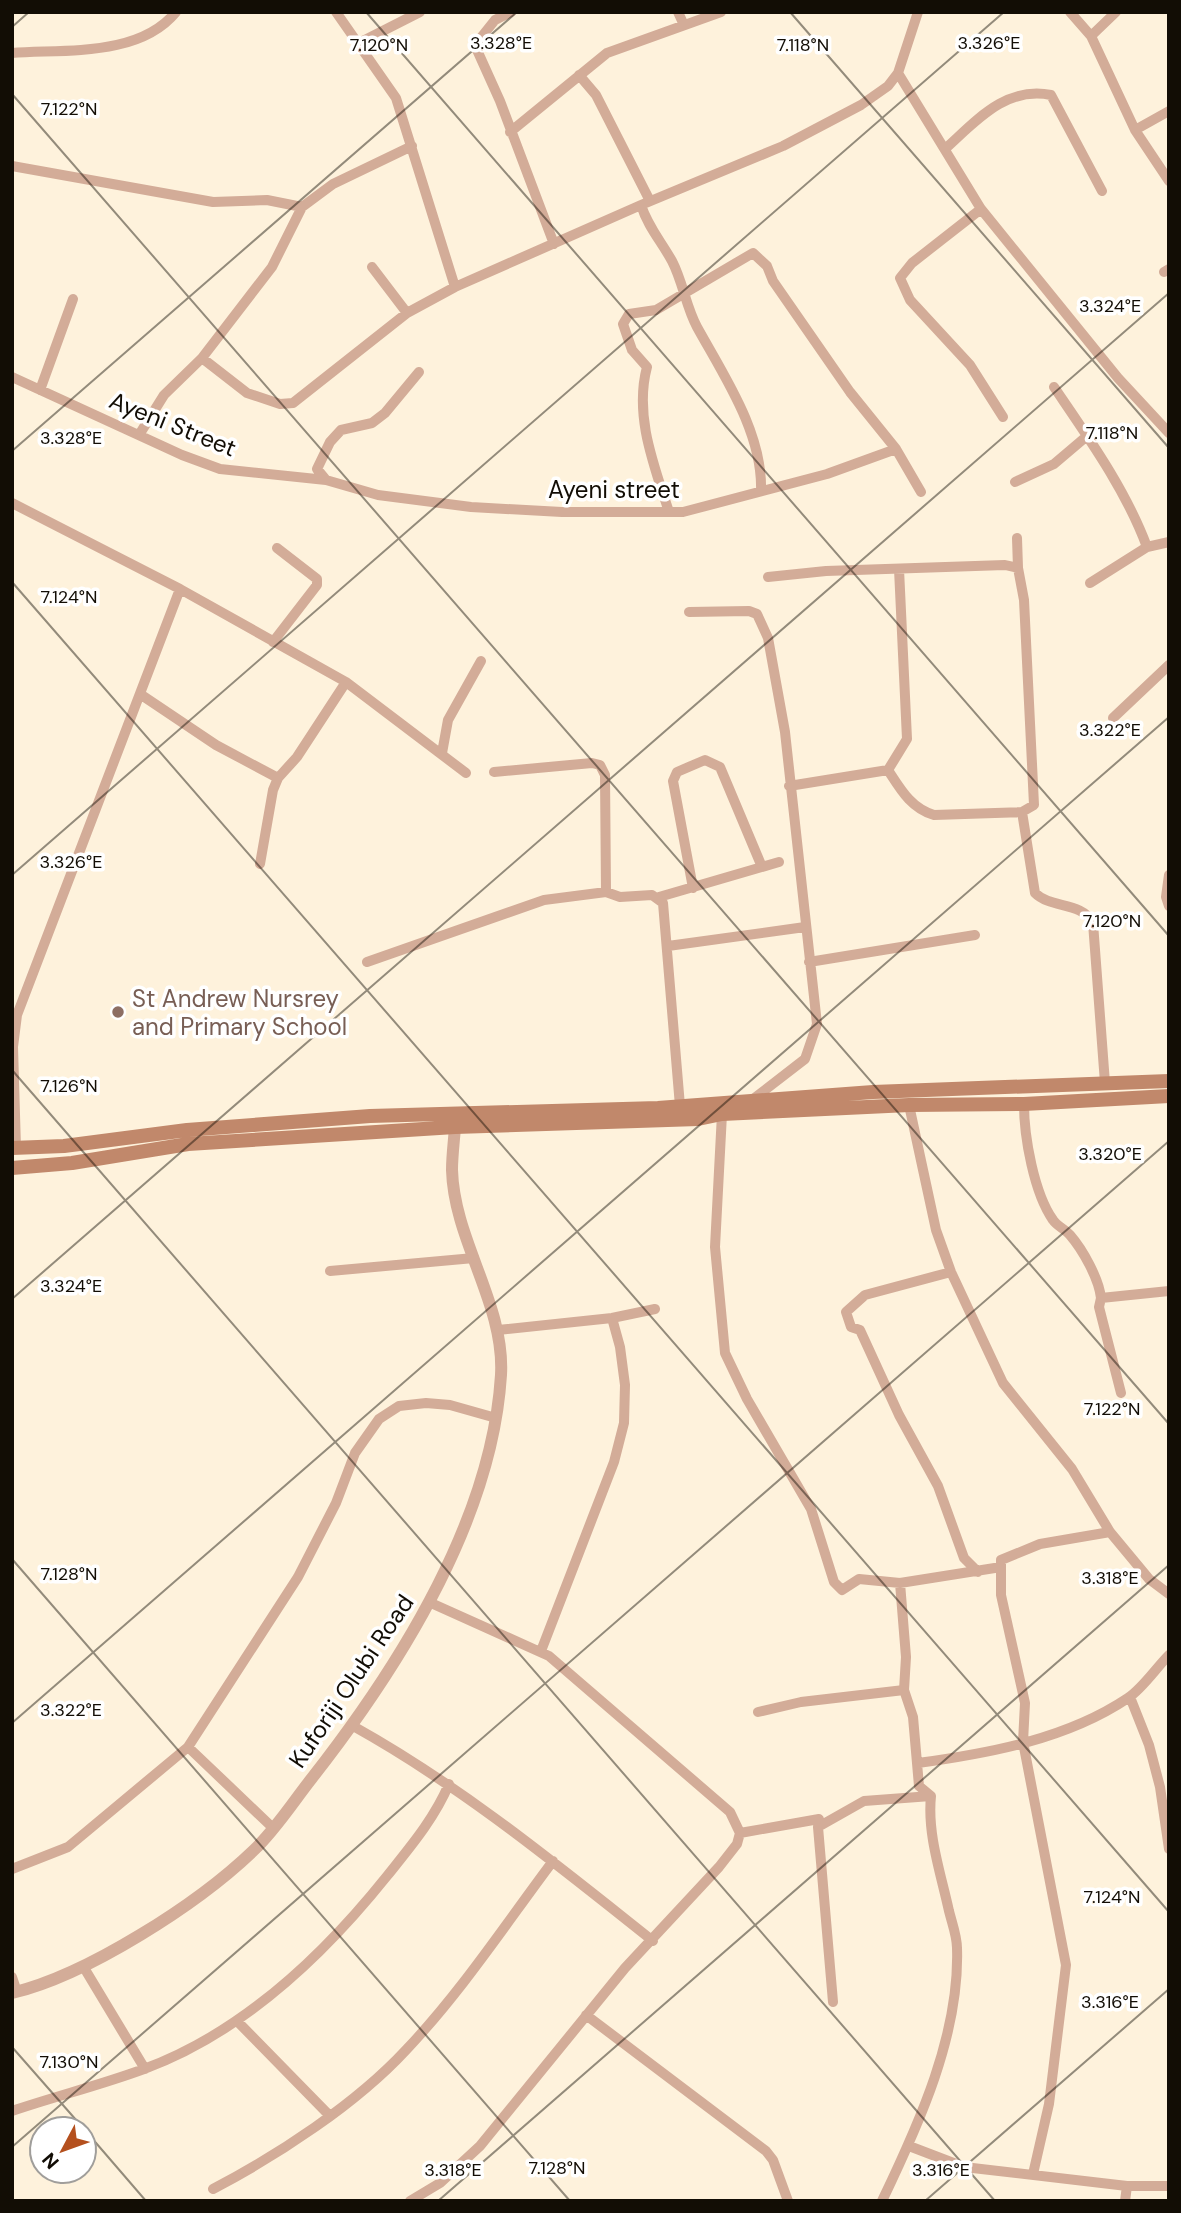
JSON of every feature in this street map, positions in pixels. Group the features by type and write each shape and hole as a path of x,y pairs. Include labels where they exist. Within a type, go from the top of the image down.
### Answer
{"main road":[{"path":"14,1148 188,1137 456,1127 601,1116 752,1100 1169,1081"},
{"path":"12,1168 86,1161 188,1137 370,1116 601,1116 698,1119 722,1114 909,1105 1024,1104 1169,1096"}],"street":[{"path":"12,53 119,44 149,37 165,26 176,12"},
{"path":"337,12 341,23 359,43 396,98 455,287"},
{"path":"359,43 420,12"},
{"path":"511,12 495,16 478,40 477,50 554,244"},
{"path":"678,12 683,23"},
{"path":"510,132 607,52 720,12"},
{"path":"202,358 247,393 280,404 293,403 311,392 407,313 455,287 645,203 783,146 861,105 888,86 898,73 918,12"},
{"path":"1070,12 1091,36 1135,130 1169,181"},
{"path":"1091,36 1116,12"},
{"path":"898,73 981,209 1118,378 1169,433"},
{"path":"579,75 596,94 645,203 648,226 672,262 695,325 710,348 756,444 762,472 761,491"},
{"path":"946,148 1000,102 1020,94 1051,95 1102,191"},
{"path":"1135,130 1169,111"},
{"path":"139,435 163,396 202,358 272,267 302,207 333,184 412,146"},
{"path":"12,166 213,202 267,200 302,207"},
{"path":"981,209 912,263 900,278 910,300 970,365 1003,417"},
{"path":"669,512 650,453 644,421 641,389 647,367 632,350 623,324 629,314 656,310 686,295 741,257 753,253 761,258 773,281 836,372 896,449 921,492"},
{"path":"372,267 407,313"},
{"path":"40,390 73,299"},
{"path":"326,480 317,468 330,442 341,430 372,423 385,413 419,372"},
{"name":"Ayeni Street","path":"12,377 220,469 326,480"},
{"path":"1054,387 1087,436 1139,527 1147,547"},
{"path":"1015,482 1054,464 1087,436"},
{"name":"Ayeni street","path":"326,480 378,495 471,507 562,512 683,512 827,474 896,449"},
{"path":"12,503 180,589 346,682 466,773"},
{"path":"888,770 909,801 921,811 934,815 1022,812 1034,805 1024,600 1018,568 1017,538"},
{"path":"1090,583 1147,547 1169,542"},
{"path":"273,642 317,586 317,579 276,548"},
{"path":"768,577 826,571 1005,565 1018,568"},
{"path":"789,786 888,770 901,752 906,738 899,569"},
{"path":"14,1148 13,1047 17,1015 180,589"},
{"path":"689,612 749,611 757,614 762,622 776,676 817,1024 805,1059 752,1100"},
{"path":"442,753 448,720 481,662"},
{"path":"1113,718 1169,665"},
{"path":"260,864 273,790 278,778 297,757 346,682"},
{"path":"140,694 216,745 278,778"},
{"path":"693,888 673,781 677,772 705,760 720,766 762,867"},
{"path":"494,772 592,763 600,765 605,775 606,892"},
{"path":"1022,812 1035,893 1046,900 1083,911 1093,923 1105,1083"},
{"path":"368,962 544,900 606,892 620,897 659,897 779,862"},
{"path":"1169,875 1166,897 1169,906"},
{"path":"659,897 666,916 680,1106"},
{"path":"668,946 805,926"},
{"path":"809,962 975,936"},
{"path":"1024,1104 1024,1139 1040,1189 1053,1220 1070,1235 1099,1286 1099,1307 1121,1393"},
{"path":"909,1105 928,1197 951,1272 1003,1383 1072,1469 1110,1532 1149,1579 1169,1594"},
{"path":"722,1114 715,1247 725,1353 747,1399 811,1509 834,1582 842,1590 859,1579 900,1583 1001,1567 1001,1560"},
{"name":"Kuforiji Olubi Road","path":"14,1993 41,1986 83,1966 215,1885 274,1828 352,1726 431,1603 472,1505 496,1418 501,1376 498,1330 474,1258 452,1171 456,1127"},
{"path":"330,1271 474,1258"},
{"path":"951,1272 865,1295 846,1312 850,1327 860,1330 899,1415 938,1486 964,1558 978,1572"},
{"path":"1101,1298 1169,1291"},
{"path":"498,1330 612,1318 654,1310"},
{"path":"541,1651 614,1462 624,1423 621,1347 612,1318"},
{"path":"12,1869 68,1847 188,1747 298,1577 336,1503 355,1454 379,1419 399,1406 426,1403 450,1405 496,1418"},
{"path":"1001,1560 1040,1544 1110,1532"},
{"path":"1001,1560 1001,1595 1025,1703 1023,1742 1066,1965 1049,2104 1033,2174"},
{"path":"900,1583 906,1657 904,1690 913,1717 919,1786 931,1796"},
{"path":"410,2201 440,2183 480,2146 586,2015 719,1867 737,1844 740,1833 730,1812 541,1651 431,1603"},
{"path":"918,1763 965,1756 1071,1730 1130,1697 1169,1655"},
{"path":"758,1712 801,1702 904,1690"},
{"path":"1130,1697 1149,1745 1160,1787 1169,1849"},
{"path":"352,1726 413,1759 449,1784 553,1861 653,1941"},
{"path":"188,1747 274,1828"},
{"path":"12,2111 145,2069 237,2021 318,1955 368,1900 424,1830 449,1784"},
{"path":"818,1827 864,1801 931,1796"},
{"path":"882,2201 909,2146 942,2056 954,2006 957,1946 930,1821 931,1796"},
{"path":"740,1833 819,1819 833,2002"},
{"path":"212,2189 250,2170 329,2115 374,2081 405,2052 443,2008 553,1861"},
{"path":"83,1966 145,2069"},
{"path":"12,1977 14,1993"},
{"path":"586,2015 766,2151 773,2160 788,2201"},
{"path":"237,2021 329,2115"},
{"path":"909,2146 964,2167 1127,2186 1169,2186"},
{"path":"1125,2201 1127,2186"}],"place":[{"name":"St Andrew Nursrey and Primary School","path":"118,1012"}]}
